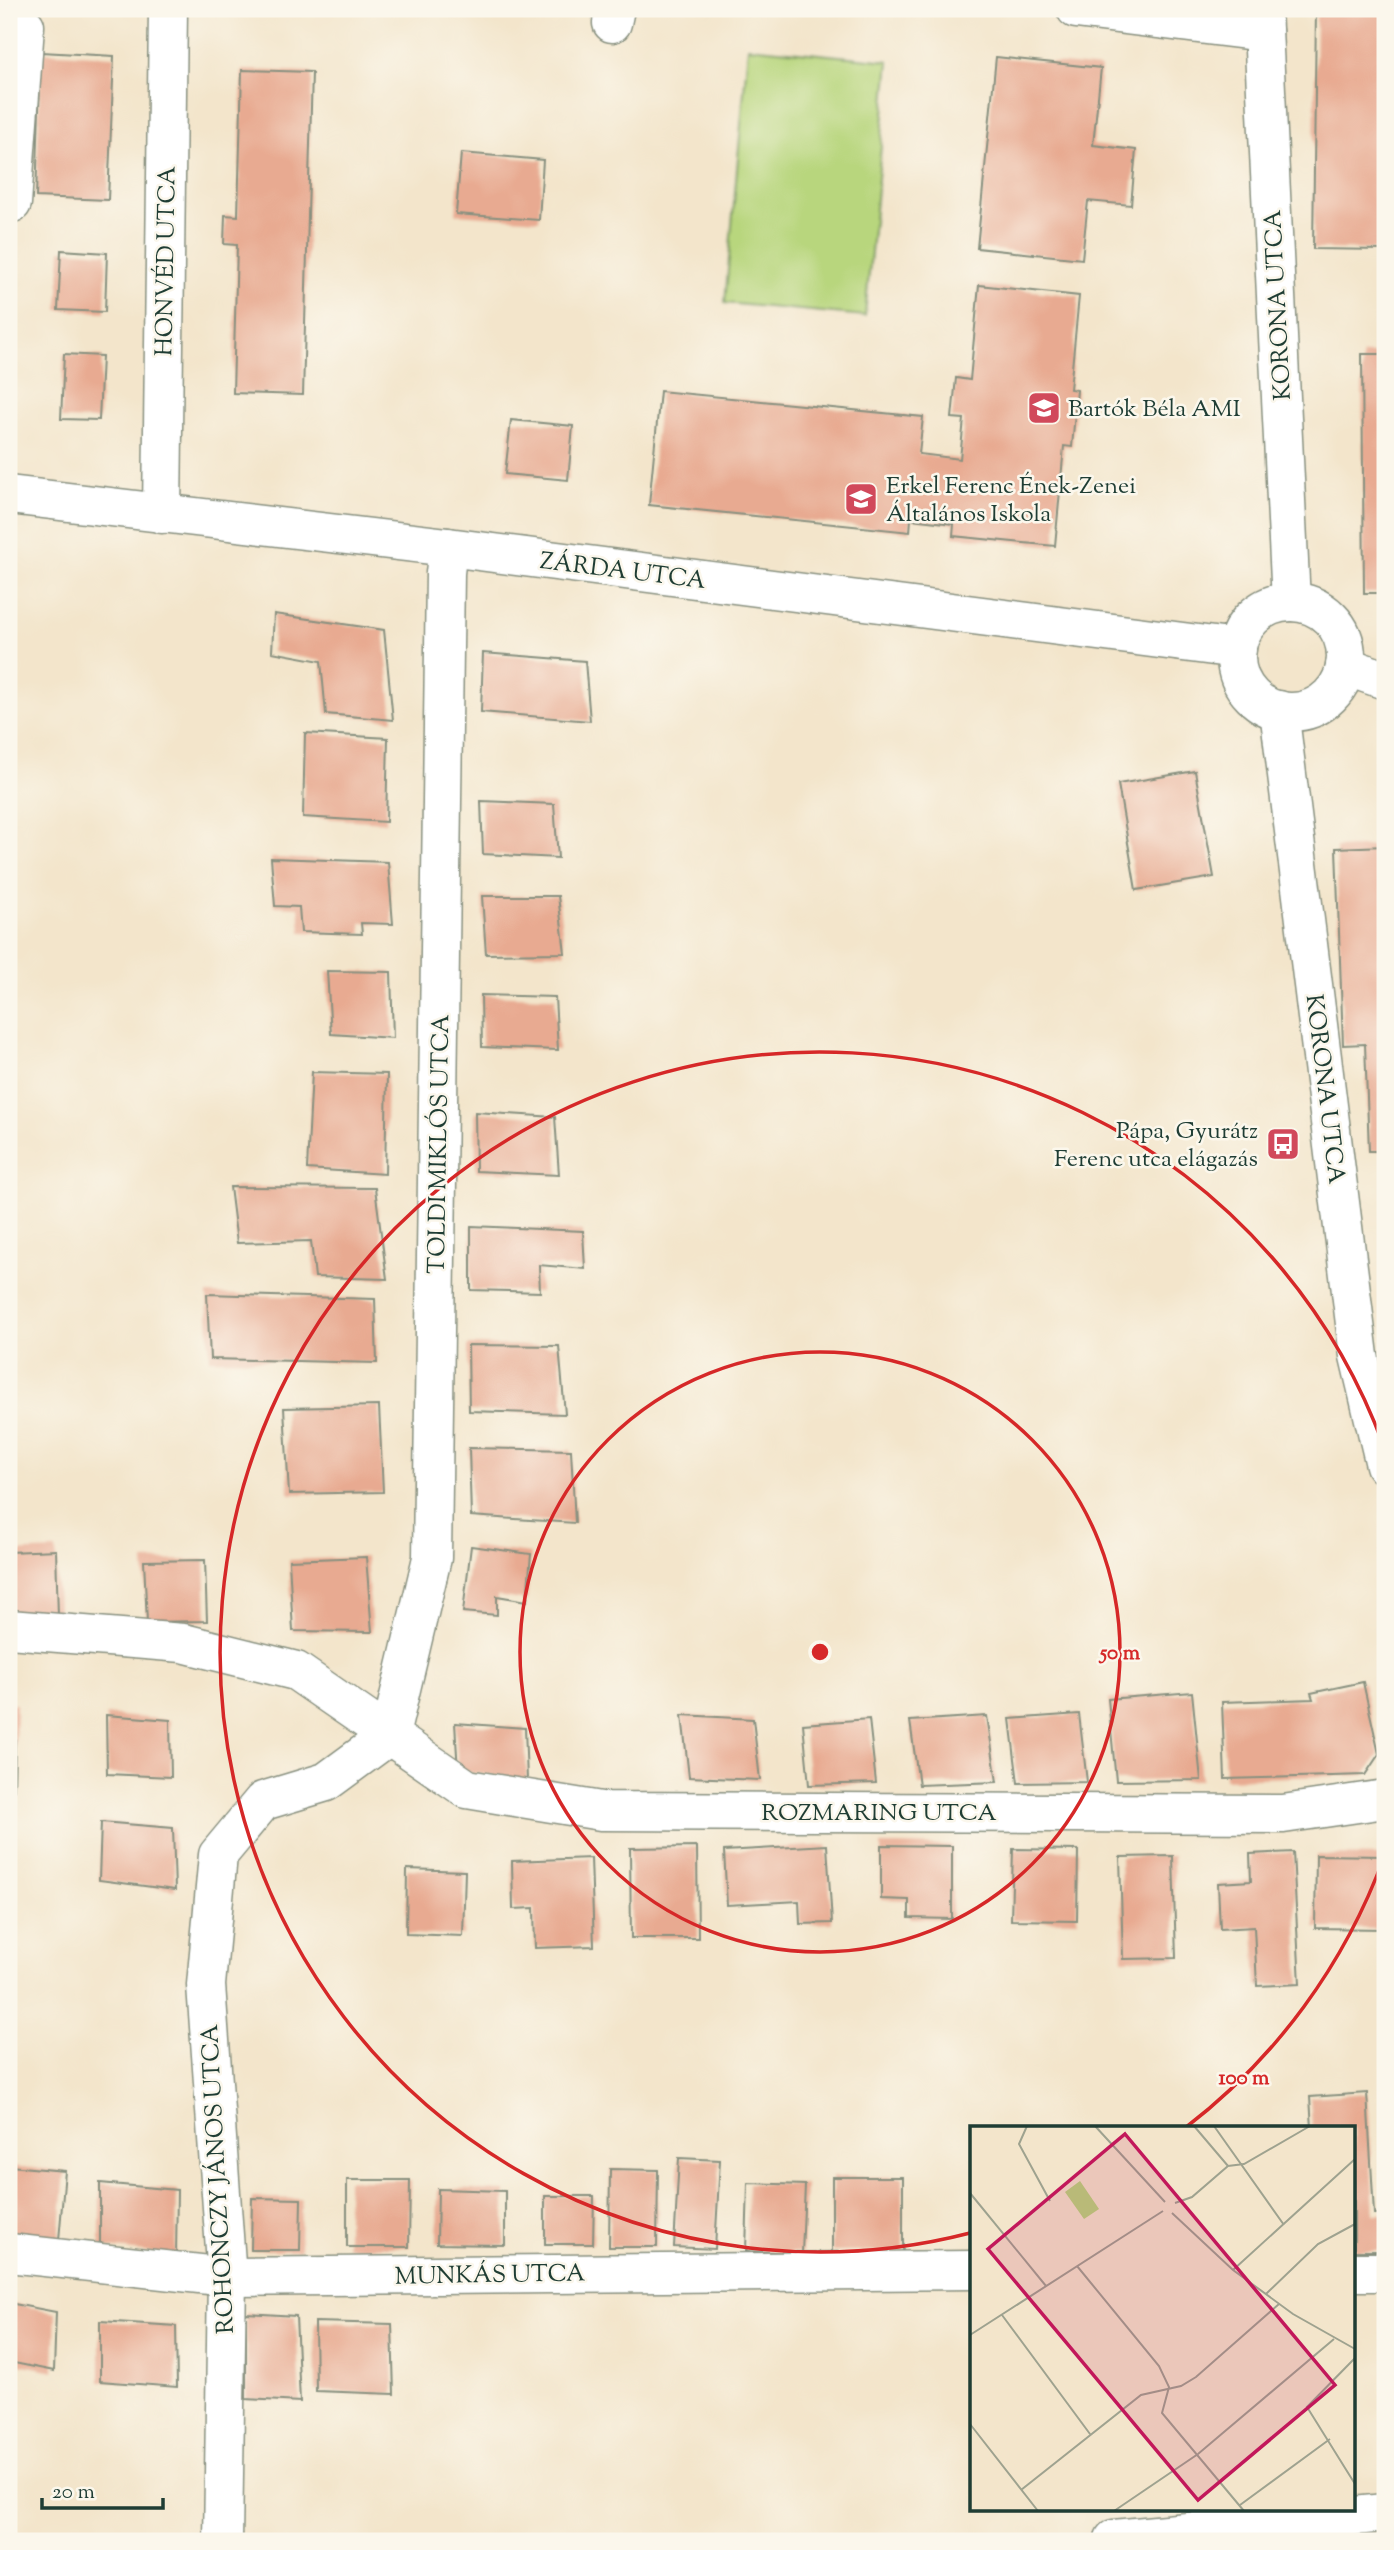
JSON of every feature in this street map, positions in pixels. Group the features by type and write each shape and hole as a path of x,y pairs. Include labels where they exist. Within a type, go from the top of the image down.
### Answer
{"street":[{"name":"HONVÉD UTCA","path":"162,514 168,9"},
{"path":"1076,9 1263,20"},
{"name":"KORONA UTCA","path":"1263,20 1291,602"},
{"path":"9,24 24,26 12,203 9,202"},
{"name":"ZÁRDA UTCA","path":"9,495 448,547 1237,649"},
{"name":"TOLDI MIKLÓS UTCA","path":"390,1735 432,1558 445,587 448,547"},
{"path":"1291,602 1317,608 1337,627 1343,639 1345,666 1336,689 1316,706 1304,710 1279,710 1255,698 1246,688 1237,668 1237,649 1244,628 1251,619 1269,607 1291,602"},
{"path":"1345,666 1385,680"},
{"name":"KORONA UTCA","path":"1279,710 1372,1355 1385,1465"},
{"name":"ROZMARING UTCA","path":"9,1629 183,1643 296,1671 467,1789 601,1811 1283,1814 1385,1799"},
{"name":"ROHONCZY JÁNOS UTCA","path":"223,2541 227,2277 206,1985 218,1855 263,1801 326,1782 390,1735"},
{"name":"MUNKÁS UTCA","path":"9,2253 227,2277 970,2270"},
{"path":"1356,2272 1385,2273"},
{"path":"1114,2540 1385,2513"}],"green space":[{"path":"748,47 889,61 865,316 725,303"}],"building":[{"path":"1316,9 1385,9 1385,250 1313,249"},
{"path":"41,52 114,56 108,200 36,197"},
{"path":"996,57 1101,68 1093,145 1136,150 1131,205 1088,201 1082,259 977,248"},
{"path":"242,70 312,72 303,395 233,393 237,245 224,244 225,215 238,216"},
{"path":"461,153 543,160 539,220 456,214"},
{"path":"61,250 107,253 105,312 58,310"},
{"path":"979,285 1079,296 1070,389 1077,390 1072,447 1064,446 1055,546 953,536 954,524 911,519 910,532 649,505 660,391 923,417 919,454 960,459 964,419 952,418 956,378 970,380"},
{"path":"64,354 102,356 99,420 61,419"},
{"path":"1362,354 1385,354 1385,593 1364,593"},
{"path":"511,420 573,426 568,480 505,474"},
{"path":"274,614 384,630 393,720 326,714 321,661 272,652"},
{"path":"483,653 585,661 590,721 481,712"},
{"path":"305,733 388,738 386,822 303,817"},
{"path":"1195,771 1214,877 1136,890 1118,784"},
{"path":"481,801 554,804 558,858 483,854"},
{"path":"1385,846 1385,1151 1369,1151 1365,1044 1343,1045 1336,848"},
{"path":"271,858 388,862 393,924 361,923 362,934 301,932 299,907 275,906"},
{"path":"482,896 558,896 565,953 486,954"},
{"path":"327,971 391,972 393,1038 331,1034"},
{"path":"481,995 555,997 558,1050 482,1047"},
{"path":"312,1072 387,1074 385,1174 307,1169"},
{"path":"475,1112 555,1117 559,1175 476,1171"},
{"path":"230,1187 375,1188 387,1279 315,1277 311,1241 237,1243"},
{"path":"471,1226 583,1231 585,1269 539,1265 540,1292 471,1290"},
{"path":"207,1294 375,1299 377,1363 210,1359"},
{"path":"468,1345 559,1346 565,1414 469,1411"},
{"path":"379,1406 383,1492 289,1494 284,1408"},
{"path":"469,1448 571,1450 575,1523 471,1516"},
{"path":"471,1546 531,1554 527,1601 497,1596 497,1615 463,1612"},
{"path":"56,1550 58,1616 9,1614 9,1552"},
{"path":"366,1557 372,1632 293,1631 289,1560"},
{"path":"205,1560 207,1621 147,1622 144,1561"},
{"path":"1363,1682 1379,1754 1365,1775 1225,1779 1222,1702 1313,1699 1311,1693"},
{"path":"1192,1692 1201,1780 1116,1781 1108,1699"},
{"path":"9,1704 16,1704 14,1790 9,1789"},
{"path":"1079,1714 1087,1782 1018,1783 1010,1719"},
{"path":"106,1715 170,1720 171,1777 107,1774"},
{"path":"682,1715 753,1719 760,1780 689,1777"},
{"path":"987,1716 997,1782 919,1785 910,1721"},
{"path":"869,1719 876,1783 809,1785 803,1724"},
{"path":"455,1723 525,1728 527,1780 458,1771"},
{"path":"101,1822 173,1828 175,1890 99,1880"},
{"path":"827,1845 832,1923 800,1924 799,1901 727,1905 724,1851"},
{"path":"881,1845 952,1846 952,1919 909,1918 909,1900 881,1899"},
{"path":"697,1847 698,1938 631,1938 630,1848"},
{"path":"1013,1849 1078,1850 1077,1921 1011,1920"},
{"path":"1293,1852 1300,1984 1257,1986 1254,1927 1220,1929 1218,1883 1251,1881 1250,1854"},
{"path":"1316,1855 1384,1856 1383,1929 1315,1928"},
{"path":"1173,1856 1176,1958 1123,1959 1120,1857"},
{"path":"591,1858 594,1946 535,1948 534,1908 513,1909 512,1861"},
{"path":"407,1869 465,1871 463,1936 406,1934"},
{"path":"1367,2093 1374,2214 1385,2214 1385,2251 1356,2251 1356,2126 1312,2126 1310,2097"},
{"path":"679,2158 720,2160 715,2249 674,2247"},
{"path":"9,2166 65,2171 59,2240 9,2236"},
{"path":"610,2169 658,2170 657,2247 609,2247"},
{"path":"832,2177 903,2177 903,2252 832,2252"},
{"path":"347,2180 410,2180 409,2247 347,2247"},
{"path":"100,2183 177,2190 176,2256 100,2247"},
{"path":"748,2183 805,2185 802,2253 746,2251"},
{"path":"438,2189 505,2191 505,2245 437,2244"},
{"path":"545,2196 594,2196 593,2244 545,2244"},
{"path":"252,2198 301,2199 300,2250 251,2250"},
{"path":"9,2303 56,2312 54,2371 9,2362"},
{"path":"246,2313 296,2316 300,2402 246,2399"},
{"path":"100,2321 176,2326 177,2387 100,2381"},
{"path":"315,2322 392,2324 394,2394 316,2391"}],"place":[{"name":"Bartók Béla AMI","path":"1044,408"},
{"name":"Erkel Ferenc Ének-Zenei Általános Iskola","path":"861,499"},
{"name":"Pápa, Gyurátz Ferenc utca elágazás","path":"1283,1144"}]}
